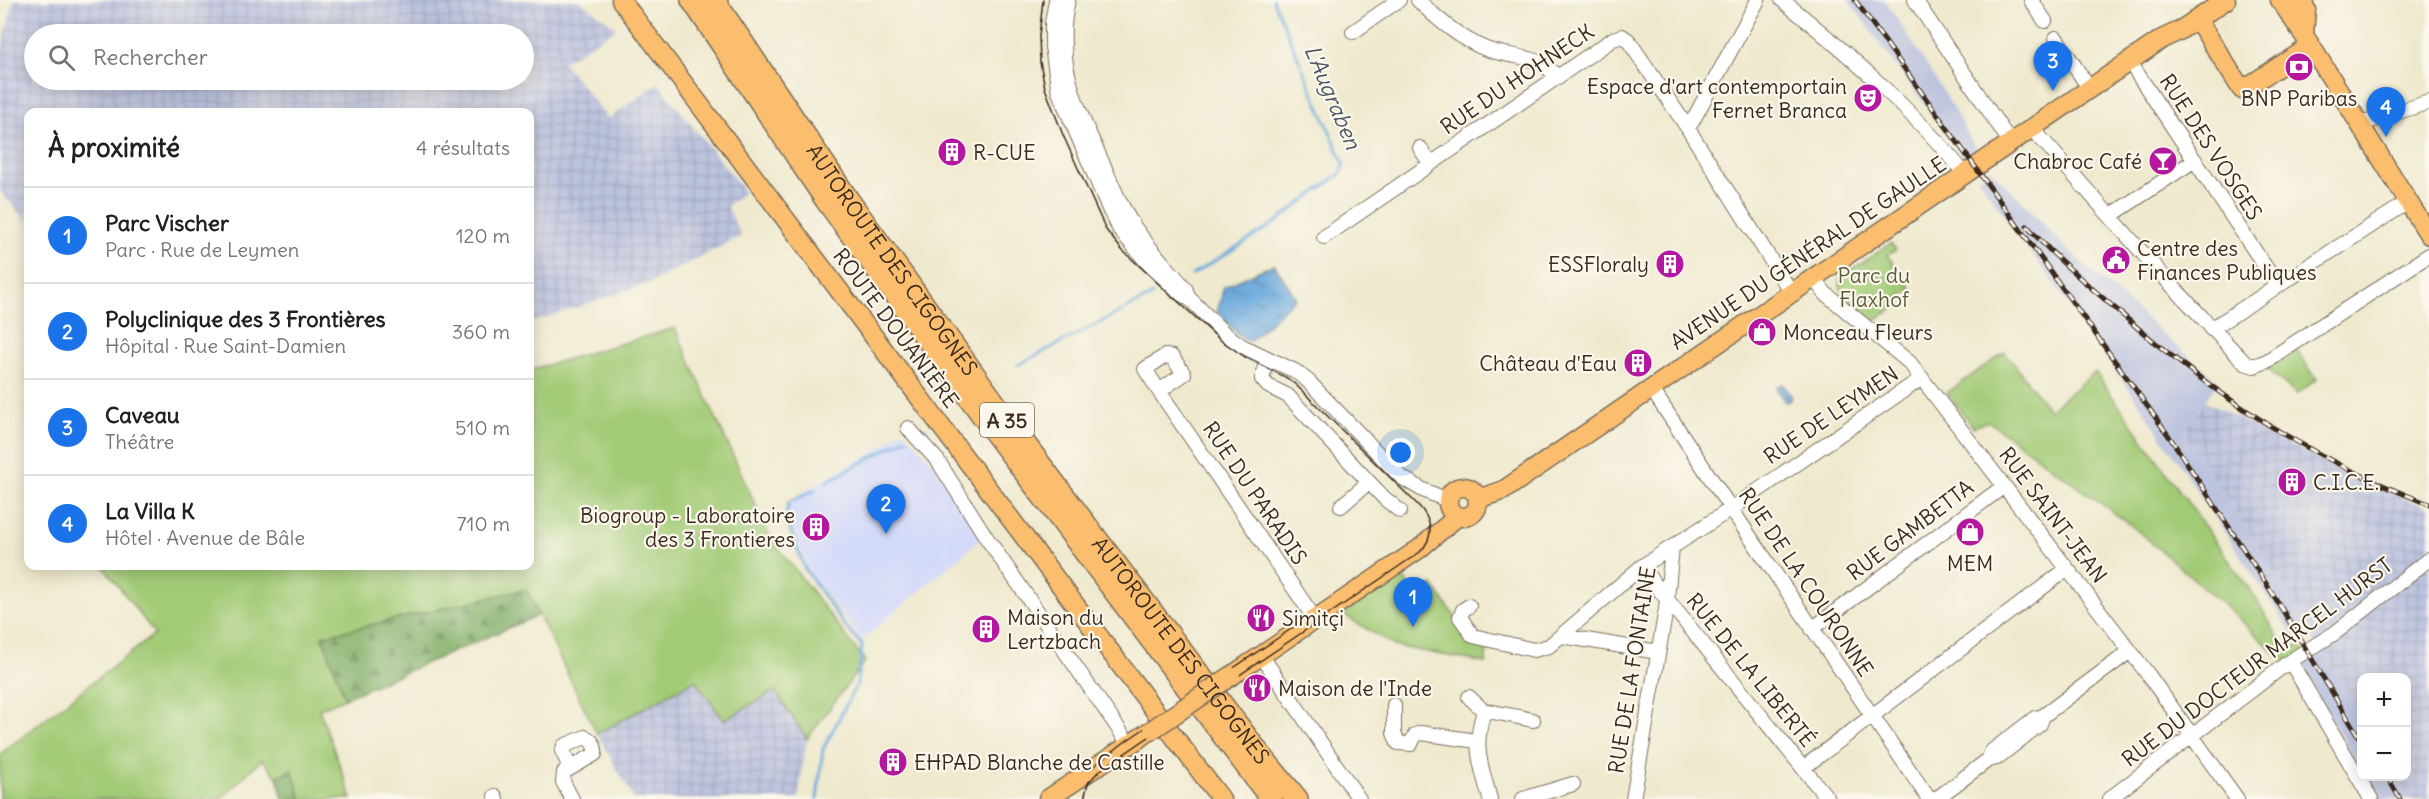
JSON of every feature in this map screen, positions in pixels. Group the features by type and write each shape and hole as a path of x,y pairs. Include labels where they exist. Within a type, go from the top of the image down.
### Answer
{"highway":[{"path":"680,0 699,26 719,44"},
{"name":"AUTOROUTE DES CIGOGNES","path":"692,0 719,44 826,200 993,430 1271,799"},
{"name":"AUTOROUTE DES CIGOGNES","path":"714,0 849,201 1005,417 1258,752 1297,799"}],"main road":[{"name":"ROUTE DOUANIÈRE","path":"621,0 1221,799"},
{"name":"AVENUE DU GÉNÉRAL DE GAULLE","path":"2162,39 2175,24 2209,0"},
{"name":"AVENUE DU GÉNÉRAL DE GAULLE","path":"1478,499 1504,490 2031,127 2162,39 2226,0"},
{"path":"2280,0 2308,40 2429,235"},
{"path":"2301,0 2306,9 2308,40"},
{"path":"2197,19 2242,90 2308,40"},
{"path":"1462,486 1471,488 1478,499 1473,513 1464,517 1451,512 1447,500 1454,489 1462,486"},
{"path":"1054,797 1431,540 1458,516"}],"street":[{"path":"1056,0 1052,23 1052,47 1059,92 1110,211 1136,251 1177,292 1189,298 1225,334 1270,361 1295,371 1308,381 1401,477 1447,500"},
{"path":"1068,0 1064,30 1064,56 1073,95 1133,226 1185,288 1189,298"},
{"path":"1353,32 1399,0"},
{"path":"1418,0 1474,44 1543,63 1558,77"},
{"path":"1758,0 1692,122 1687,127 1791,292"},
{"path":"1782,0 1922,125 1943,146 1964,174"},
{"path":"1915,0 2010,142"},
{"path":"2031,0 2045,21"},
{"name":"RUE DU HOHNECK","path":"1324,237 1617,37 1625,37 1628,40 1687,127"},
{"path":"2056,38 2089,88"},
{"name":"RUE DES VOSGES","path":"2129,61 2278,286"},
{"path":"2361,124 2429,102"},
{"path":"2031,127 2211,329 2245,363 2254,366 2275,356 2429,255"},
{"name":"RUE DU HOHNECK","path":"1420,147 1430,163"},
{"path":"2110,216 2195,160"},
{"path":"2211,329 2408,202"},
{"name":"RUE SAINT-JEAN","path":"1812,278 1834,301 1910,363 2067,569 2237,799"},
{"path":"1270,361 1265,367 1262,380 1268,386 1288,396 1400,512"},
{"name":"RUE DE LEYMEN","path":"1469,606 1461,613 1461,620 1473,636 1542,649 1562,636 1641,567 1731,509 1922,378"},
{"name":"RUE DE LA COURONNE","path":"1651,388 1929,799"},
{"name":"RUE DU PARADIS","path":"1159,391 1315,619"},
{"path":"908,428 938,461 992,547 1129,744"},
{"path":"1341,506 1369,482"},
{"name":"RUE GAMBETTA","path":"1812,629 2004,486"},
{"name":"RUE DE LA FONTAINE","path":"1633,799 1667,600 1672,547"},
{"name":"RUE DU DOCTEUR MARCEL HURST","path":"2109,799 2290,661 2335,633 2429,559"},
{"name":"RUE DE LA LIBERTÉ","path":"1641,567 1828,799"},
{"path":"1803,768 2067,569"},
{"path":"1562,636 1658,652"},
{"path":"1936,799 1988,759 1997,758 2040,724 2043,716 2129,652"},
{"path":"1261,655 1359,799"},
{"path":"2290,661 2371,799"},
{"path":"1469,698 1485,712 1533,720"},
{"path":"1394,705 1394,737 1398,743 1412,744 1415,735 1421,733 1476,741"},
{"path":"1485,712 1476,741 1478,757 1490,799"},
{"path":"570,767 562,777 572,799"},
{"path":"1523,799 1573,784"}],"shaded area":[{"path":"14,0 579,0 617,28 563,62 608,119 658,83 745,192 727,206 741,236 652,282 534,322 534,108 24,108 24,218 0,191 0,55"},
{"path":"1848,0 1885,0 1940,86 1979,153 1967,162"},
{"path":"1991,169 2071,253 2218,382 2183,432 2315,635 2301,647 2143,409 1978,178"},
{"path":"2205,401 2353,477 2429,508 2429,799 2410,799 2399,781 2411,781 2411,673 2357,673 2357,709 2325,652 2319,650 2312,639 2315,635 2183,432"},
{"path":"903,430 940,470 981,539 862,640 811,576 785,511 793,499 874,452"},
{"path":"2319,650 2325,652 2357,709 2357,765 2301,666"},
{"path":"695,680 775,691 807,739 798,799 634,799 597,734"},
{"path":"2366,781 2399,781 2410,799 2377,799"}],"green space":[{"name":"Parc du Flaxhof","path":"1891,243 1896,250 1887,255 1912,289 1898,298 1901,304 1873,321 1845,297 1840,278"},
{"path":"675,328 770,537 865,661 807,739 775,691 724,720 695,680 597,734 526,589 322,636 345,698 319,709 352,799 301,799 292,770 277,777 262,759 221,799 0,799 0,754 155,634 106,570 534,570 534,369"},
{"path":"2296,350 2317,379 2297,394 2267,369"},
{"path":"2005,352 2049,410 2095,372 2257,600 2282,645 2301,647 2308,658 2301,666 2281,658 2231,611 2132,526 1988,421 1973,427 1947,393"},
{"path":"1402,576 1416,595 1433,585 1471,640 1487,644 1486,663 1395,646 1342,614"},
{"path":"526,589 539,615 345,698 322,636"},
{"path":"292,769 301,799 283,799 277,777"}],"water":[{"path":"1274,264 1296,298 1250,341 1241,338 1217,311 1224,287"},
{"path":"1783,384 1792,397 1790,401 1785,402 1776,388"}],"waterway":[{"name":"L'Augraben","path":"1192,275 1269,227 1341,173 1344,164 1273,0"},
{"name":"L'Augraben","path":"1018,365 1153,295"},
{"name":"L'Augraben","path":"918,431 926,429"},
{"name":"L'Augraben","path":"827,481 906,439"},
{"name":"L'Augraben","path":"815,490 788,503 786,519 805,569 844,625 862,645 857,684 823,749 817,799"}],"tram line":[{"path":"1043,0 1039,36 1040,62 1045,88 1063,135 1106,230 1122,250 1219,339 1245,357 1287,378 1296,385 1418,505 1426,516 1430,528 1428,540 1420,552 1099,771 1088,783 1084,799"},
{"path":"1090,769 1126,741 1294,627"}],"railway":[{"path":"1855,0 2171,439 2271,591 2357,734"},
{"path":"2027,226 2059,259 2153,341 2226,397 2302,445 2385,486 2429,504"},
{"path":"2390,781 2400,799"}],"place":[{"name":"BNP Paribas","path":"2299,67"},
{"name":"Caveau","path":"2053,91"},
{"name":"Espace d'art contemportain Fernet Branca","path":"1868,98"},
{"name":"La Villa K","path":"2386,137"},
{"name":"R-CUE","path":"952,152"},
{"name":"Chabroc Café","path":"2163,161"},
{"name":"Centre des Finances Publiques","path":"2116,260"},
{"name":"ESSFloraly","path":"1670,264"},
{"name":"Monceau Fleurs","path":"1762,332"},
{"name":"Château d'Eau","path":"1638,363"},
{"name":"C.I.C.E.","path":"2292,482"},
{"name":"Biogroup - Laboratoire des 3 Frontieres","path":"816,527"},
{"name":"MEM","path":"1970,532"},
{"name":"Polyclinique des 3 Frontières","path":"886,534"},
{"name":"Simitçi","path":"1261,618"},
{"name":"Parc Vischer","path":"1413,627"},
{"name":"Maison du Lertzbach","path":"986,629"},
{"name":"Maison de l'Inde","path":"1257,688"},
{"name":"EHPAD Blanche de Castille","path":"893,762"}]}
